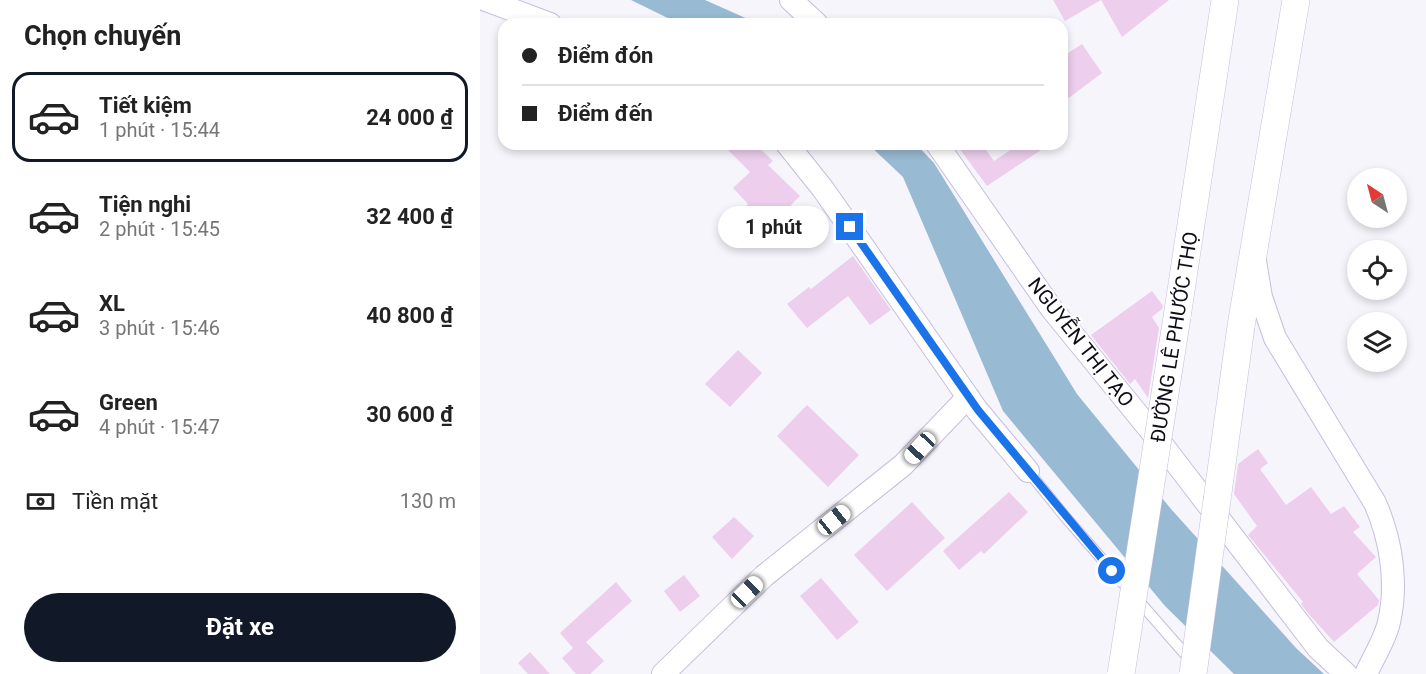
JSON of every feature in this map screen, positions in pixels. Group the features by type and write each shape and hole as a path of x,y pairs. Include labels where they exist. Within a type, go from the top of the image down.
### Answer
{"street":[{"path":"486,0 534,18"},
{"path":"791,0 810,18"},
{"name":"ĐƯỜNG LÊ PHƯỚC THỌ","path":"1121,674 1178,317 1225,0"},
{"path":"1193,674 1241,326 1296,0"},
{"path":"792,150 824,189 968,397 1028,471"},
{"name":"NGUYỄN THỊ TẠO","path":"941,150 1051,308 1160,442 1318,648 1346,674"},
{"path":"1253,250 1262,297 1275,338 1375,503 1383,522 1393,579 1392,600 1389,624 1366,674"},
{"path":"663,674 764,576 903,465 968,397"}],"lane":[{"path":"1028,471 1202,674"}],"water":[{"path":"631,0 705,0 746,18 668,18"},
{"path":"874,150 922,150 934,163 1077,394 1171,509 1296,648 1324,674 1234,674 1165,606 1003,411 903,177"}],"building":[{"path":"1053,0 1101,0 1068,19 1063,18"},
{"path":"1101,0 1169,0 1122,37"},
{"path":"1082,44 1102,73 1068,98 1068,53"},
{"path":"728,150 761,150 773,161 768,165 800,196 761,235 739,213 748,204 733,188 750,172"},
{"path":"960,150 986,150 994,161 1010,150 1041,150 987,186"},
{"path":"853,256 891,310 870,325 848,296 807,328 787,304 809,287 811,289"},
{"path":"1152,291 1163,306 1152,317 1159,328 1148,398 1135,379 1130,384 1091,335"},
{"path":"738,350 762,373 730,407 705,384"},
{"path":"807,405 859,455 828,487 777,436"},
{"path":"1258,449 1268,463 1260,469 1286,505 1311,487 1331,514 1344,506 1360,527 1353,532 1376,557 1357,574 1379,600 1378,605 1334,642 1307,612 1301,604 1303,602 1248,535 1257,526 1234,494 1238,464"},
{"path":"1009,492 1028,512 984,554 981,551 959,570 943,551"},
{"path":"912,502 945,538 887,591 854,555"},
{"path":"734,517 754,536 732,559 712,537"},
{"path":"684,575 700,596 680,612 664,591"},
{"path":"821,578 859,622 837,640 800,596"},
{"path":"616,582 632,601 586,642 604,661 590,674 576,674 562,658 573,648 560,633"},
{"path":"530,652 550,674 528,674 518,663"}],"route":[{"path":"850,227 978,410 1112,571"}]}
